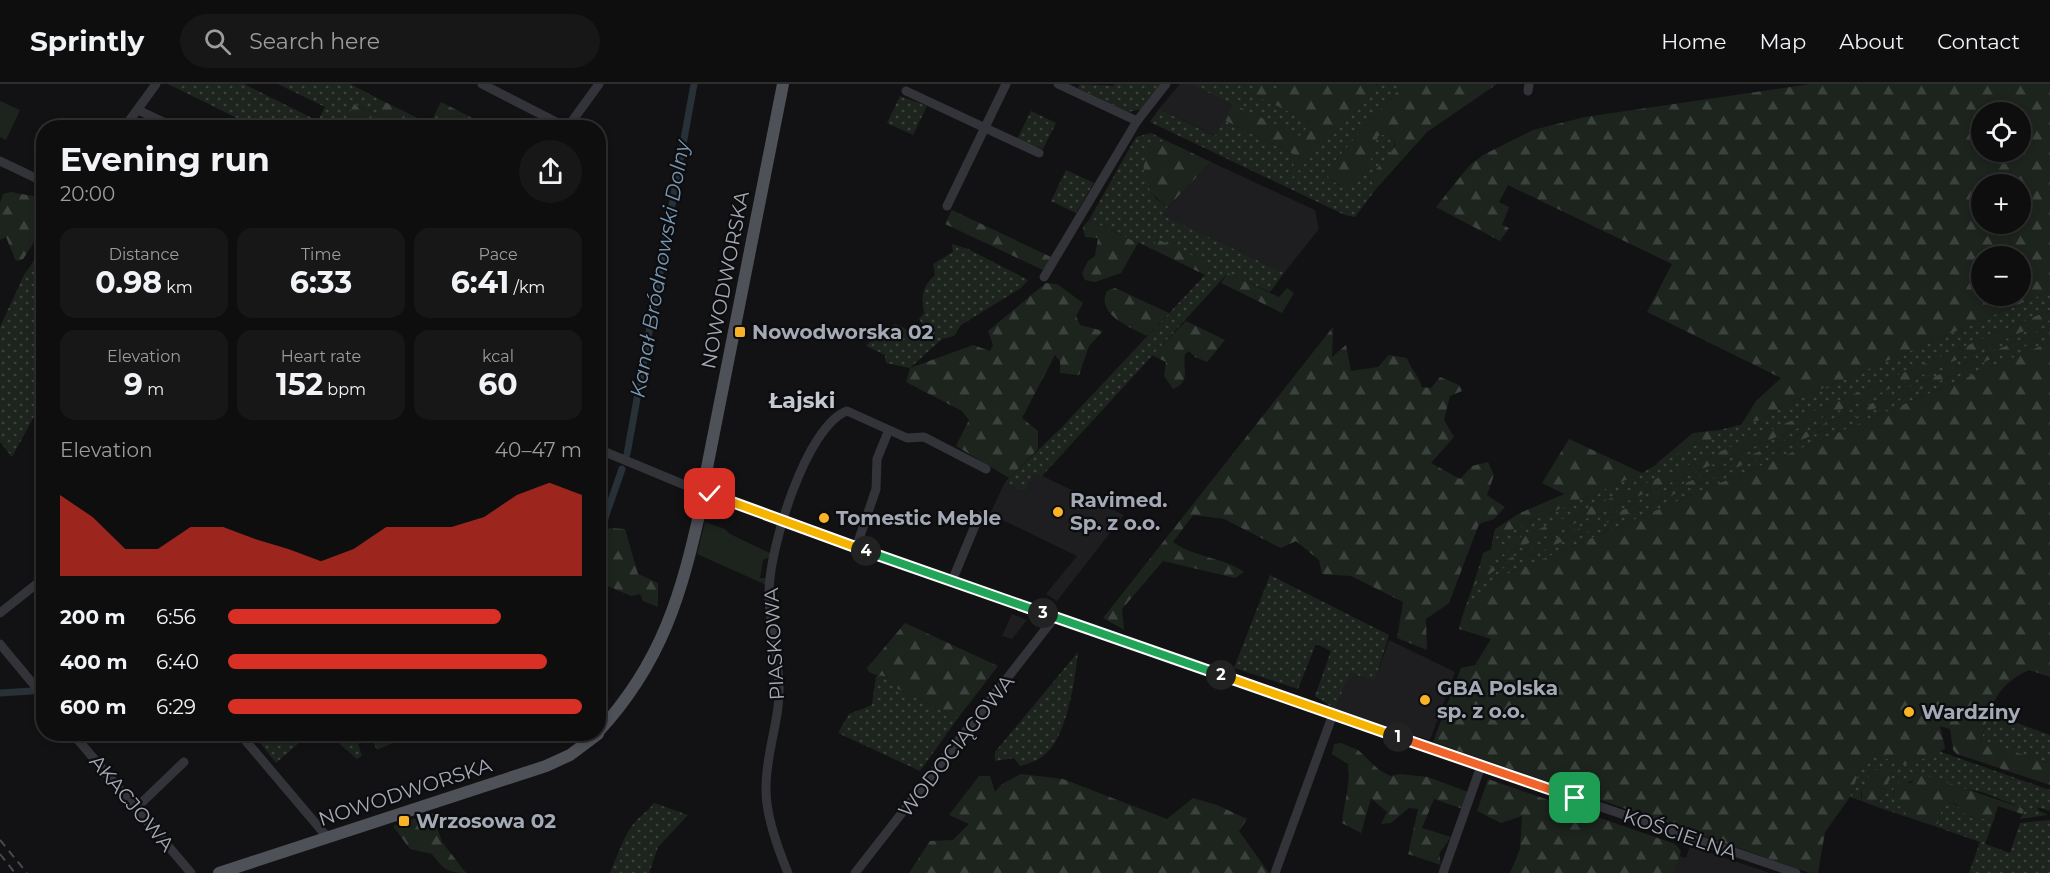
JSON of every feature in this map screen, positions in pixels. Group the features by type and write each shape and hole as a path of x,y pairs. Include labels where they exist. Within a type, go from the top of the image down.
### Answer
{"main road":[{"name":"NOWODWORSKA","path":"606,723 642,676 668,626 688,569 706,493 783,84"},
{"path":"697,483 706,493 692,497 692,488 697,483"},
{"name":"NOWODWORSKA","path":"219,873 546,766 570,755 588,741"}],"street":[{"path":"130,120 156,84"},
{"path":"482,84 551,120"},
{"path":"567,120 599,84"},
{"path":"947,206 1006,84"},
{"path":"1058,84 1137,122"},
{"path":"1044,277 1137,122 1166,84"},
{"path":"906,91 1039,153"},
{"path":"138,110 159,120"},
{"path":"0,160 36,178"},
{"path":"782,520 822,429 832,419 847,411 888,432 910,439 924,437 986,469"},
{"path":"856,548 876,489 878,459 888,432"},
{"path":"606,452 692,488"},
{"name":"KOŚCIELNA","path":"706,493 856,548 1481,766 1796,873"},
{"path":"952,581 979,516"},
{"name":"PIASKOWA","path":"782,520 773,553 769,590 771,632 779,682 778,720 766,790 771,820 788,873"},
{"path":"0,613 36,584"},
{"name":"WODOCIĄGOWA","path":"855,873 1055,617"},
{"path":"0,644 36,687"},
{"path":"1275,873 1333,714"},
{"name":"AKACJOWA","path":"79,741 191,873"},
{"path":"246,741 328,838"},
{"path":"135,809 184,762"},
{"path":"1443,873 1481,766"}],"shaded area":[{"path":"1180,84 1191,84 1233,104 1216,136 1159,109"},
{"path":"1211,162 1315,210 1319,229 1284,273 1161,215"},
{"path":"1034,472 1124,515 1057,601 1046,594 1077,556 990,514 1005,482 1025,492"},
{"path":"1012,614 1027,620 1012,639 1002,636"},
{"path":"1389,640 1455,672 1430,740 1403,732 1396,726 1393,728 1335,709 1350,673 1375,681"},
{"path":"1690,846 1770,873 1674,873 1679,856 1686,858"}],"green space":[{"path":"168,84 244,84 316,120 241,120"},
{"path":"278,84 350,84 381,100 376,114 355,104 347,118 351,120 318,120 325,107"},
{"path":"1080,84 1113,86 1115,84 1162,84 1142,109 1128,112 1078,88"},
{"path":"1191,84 1275,84 1279,86 1277,89 1271,88 1254,95 1309,121 1306,132 1300,137"},
{"path":"1259,84 1276,89 1279,86 1275,84 1378,84 1291,179 1286,177 1299,157 1224,120 1233,104 1300,136 1303,135 1309,121 1254,95"},
{"path":"1378,84 1404,84 1323,174 1340,186 1352,182 1360,177 1368,167 1378,136 1387,134 1395,140 1393,151 1375,171 1374,187 1376,189 1355,217 1345,215 1150,122 1159,109 1215,136 1224,120 1299,157 1286,177"},
{"path":"1404,84 1497,84 1427,132 1376,189 1372,183 1375,171 1395,147 1395,140 1387,134 1378,136 1368,169 1349,187 1344,188 1323,174"},
{"path":"1811,84 2050,84 2050,291 2031,299 2031,246 1971,246 1971,306 2015,306 1798,399 1760,420 1741,425 1756,401 1781,378 1647,312 1672,264 1508,185 1499,202 1509,207 1502,225 1509,228 1500,241 1436,207 1469,166 1483,155 1533,130 1585,117"},
{"path":"900,96 927,106 913,135 887,123"},
{"path":"381,100 422,120 351,120 347,118 354,104 376,114"},
{"path":"0,101 20,110 6,140 0,137"},
{"path":"441,102 476,120 432,120"},
{"path":"1031,111 1056,123 1043,149 1017,139"},
{"path":"1151,133 1167,141 1160,142 1149,188 1156,199 1168,207 1162,215 1284,273 1270,292 1228,273 1042,476 1034,473 1025,492 1005,482 1062,427 1205,275 1210,265 1157,239 1152,249 1089,220 1136,137"},
{"path":"1167,141 1211,162 1168,207 1148,188 1144,173 1150,146"},
{"path":"1066,170 1094,183 1076,213 1051,201"},
{"path":"11,192 36,197 36,240 23,259 16,261 6,237 0,240 0,203 3,194"},
{"path":"952,210 1051,257 1043,270 945,224"},
{"path":"1089,220 1138,243 1121,273 1095,282 1085,280 1082,273 1088,261 1095,256 1098,238 1085,237 1083,227"},
{"path":"1157,239 1211,264 1205,275 1152,249"},
{"path":"952,244 968,249 1028,280 1021,288 961,325 954,336 942,339 910,368 886,363 885,355 866,346 874,338 884,337 895,324 921,337 928,333 919,319 924,313 924,292 927,283 935,275 933,264 953,252"},
{"path":"36,258 36,413 12,457 0,442 0,327 24,275"},
{"path":"1228,273 1279,297 1287,288 1294,293 1282,313 1221,283"},
{"path":"1046,283 1057,284 1083,303 1076,316 1080,325 1103,331 1089,346 1079,375 1060,373 1060,361 1055,355 1022,418 1038,431 1038,449 1009,478 956,446 969,420 962,411 906,382 910,368 973,345 990,351 993,345 988,331"},
{"path":"1115,288 1169,313 1147,336 1116,319 1106,307 1107,291"},
{"path":"2050,291 2050,310 1491,550 1493,538 1642,473 1689,446 1717,438 1719,430 1760,420 1798,399 2015,306 2031,306 2031,299"},
{"path":"2050,310 2050,320 1480,564 1483,553"},
{"path":"2050,320 2050,327 1494,565 1476,576 1480,564"},
{"path":"1186,321 1225,340 1207,362 1195,357 1189,351 1185,354 1184,378 1179,386 1173,389 1164,376 1166,362 1152,355"},
{"path":"1333,327 1332,357 1346,345 1351,371 1378,367 1389,355 1407,358 1422,387 1431,388 1440,377 1459,385 1462,391 1450,396 1444,420 1454,437 1431,463 1460,479 1472,466 1488,462 1494,475 1487,495 1505,507 1494,519 1479,524 1449,603 1426,619 1427,650 1397,638 1403,602 1351,576 1322,574 1319,560 1296,541 1281,548 1224,519 1193,515 1173,542 1244,572 1235,578 1163,561 1122,609 1124,630 1103,618"},
{"path":"2050,327 2050,334 1494,571 1473,586 1476,576 1494,565"},
{"path":"2050,334 2050,342 1505,575 1463,614 1473,586 1494,571"},
{"path":"2050,342 2050,677 2029,670 2008,683 2001,690 1991,708 1981,740 2050,764 2050,785 1957,754 1953,750 1950,729 1940,726 1945,748 1938,754 1904,765 1873,754 1860,769 1850,797 1825,832 1818,873 1810,873 1433,742 1461,668 1475,665 1491,639 1459,629 1463,614 1505,575"},
{"path":"1719,430 1717,438 1689,446 1661,464 1656,464 1693,433"},
{"path":"1569,439 1642,473 1493,538 1495,529 1520,513 1564,494 1542,483"},
{"path":"705,522 725,529 730,534 770,553 770,557 763,560 760,578 767,578 766,585 697,554"},
{"path":"609,528 625,529 638,574 658,583 658,607 643,601 640,594 631,596 608,586 606,590 606,533"},
{"path":"1270,575 1389,635 1375,681 1350,673 1335,709 1315,696 1331,651 1316,644 1298,689 1234,668"},
{"path":"905,623 998,666 958,718 896,688 894,682 888,677 868,671 867,668"},
{"path":"1078,652 1075,678 1064,724 1051,749 1042,757 1020,766 1014,758 995,761 995,752"},
{"path":"882,675 894,680 896,688 958,718 920,771 838,733 849,714 872,705 876,676"},
{"path":"1989,713 2050,735 2050,764 1981,741"},
{"path":"259,741 301,741 276,763"},
{"path":"336,741 364,741 358,744 362,756 357,759"},
{"path":"372,741 397,741 377,750"},
{"path":"1341,743 1358,750 1378,769 1390,776 1400,774 1428,777 1468,792 1463,809 1434,799 1422,828 1451,837 1439,854 1441,865 1408,854 1418,809 1409,808 1391,823 1381,824 1387,812 1371,798 1361,833 1342,823 1348,786 1348,764 1332,754 1334,744"},
{"path":"1941,752 2050,790 2050,811 2037,807 2039,811 2048,815 2020,819 2025,809 1982,792 1914,780 1894,787 1893,793 1896,802 1910,818 1877,807 1893,772 1870,774 1861,793 1862,801 1850,797 1860,769 1873,753 1904,765"},
{"path":"1882,768 1893,772 1877,807 1862,801 1862,790 1872,770"},
{"path":"1021,774 1063,779 1167,819 1193,798 1217,805 1247,819 1239,831 1269,873 909,873 930,841 953,840 969,824 949,815 979,776 990,776 995,792 1002,784"},
{"path":"1922,774 2025,809 2022,814 1998,806 1994,819 1982,819 1966,815 1952,802 1942,808 1938,823 1934,826 1910,818 1893,799 1894,787 1900,781 1911,783 1916,776"},
{"path":"1488,779 1675,844 1681,851 1674,873 1510,873 1520,849 1522,816 1501,823 1477,811"},
{"path":"1952,802 1972,818 1994,819 1985,844 2010,853 2020,823 2050,820 2050,873 1969,873 1980,842 1934,826 1938,823 1942,808"},
{"path":"654,803 688,815 658,847 649,873 610,873 628,832"},
{"path":"432,813 442,842 466,873 450,871 443,867 432,854 410,849 393,826"}],"waterway":[{"name":"Kanał Bródnowski Dolny","path":"627,454 694,84"},
{"name":"Kanał Bródnowski Dolny","path":"606,515 622,469"},
{"name":"Kanał Bródnowski Dolny","path":"0,693 32,691"}],"railway":[{"path":"0,840 27,873"},
{"path":"0,854 15,873"}],"place":[{"name":"Nowodworska 02","path":"740,332"},
{"name":"Ravimed. Sp. z o.o.","path":"1058,512"},
{"name":"Tomestic Meble","path":"824,518"},
{"name":"GBA Polska sp. z o.o.","path":"1425,700"},
{"name":"Wardziny","path":"1909,712"},
{"name":"Wrzosowa 02","path":"404,821"}],"district":[{"name":"Łajski","path":"802,400"}],"route":[{"path":"710,494 856,548 1575,798"}]}
